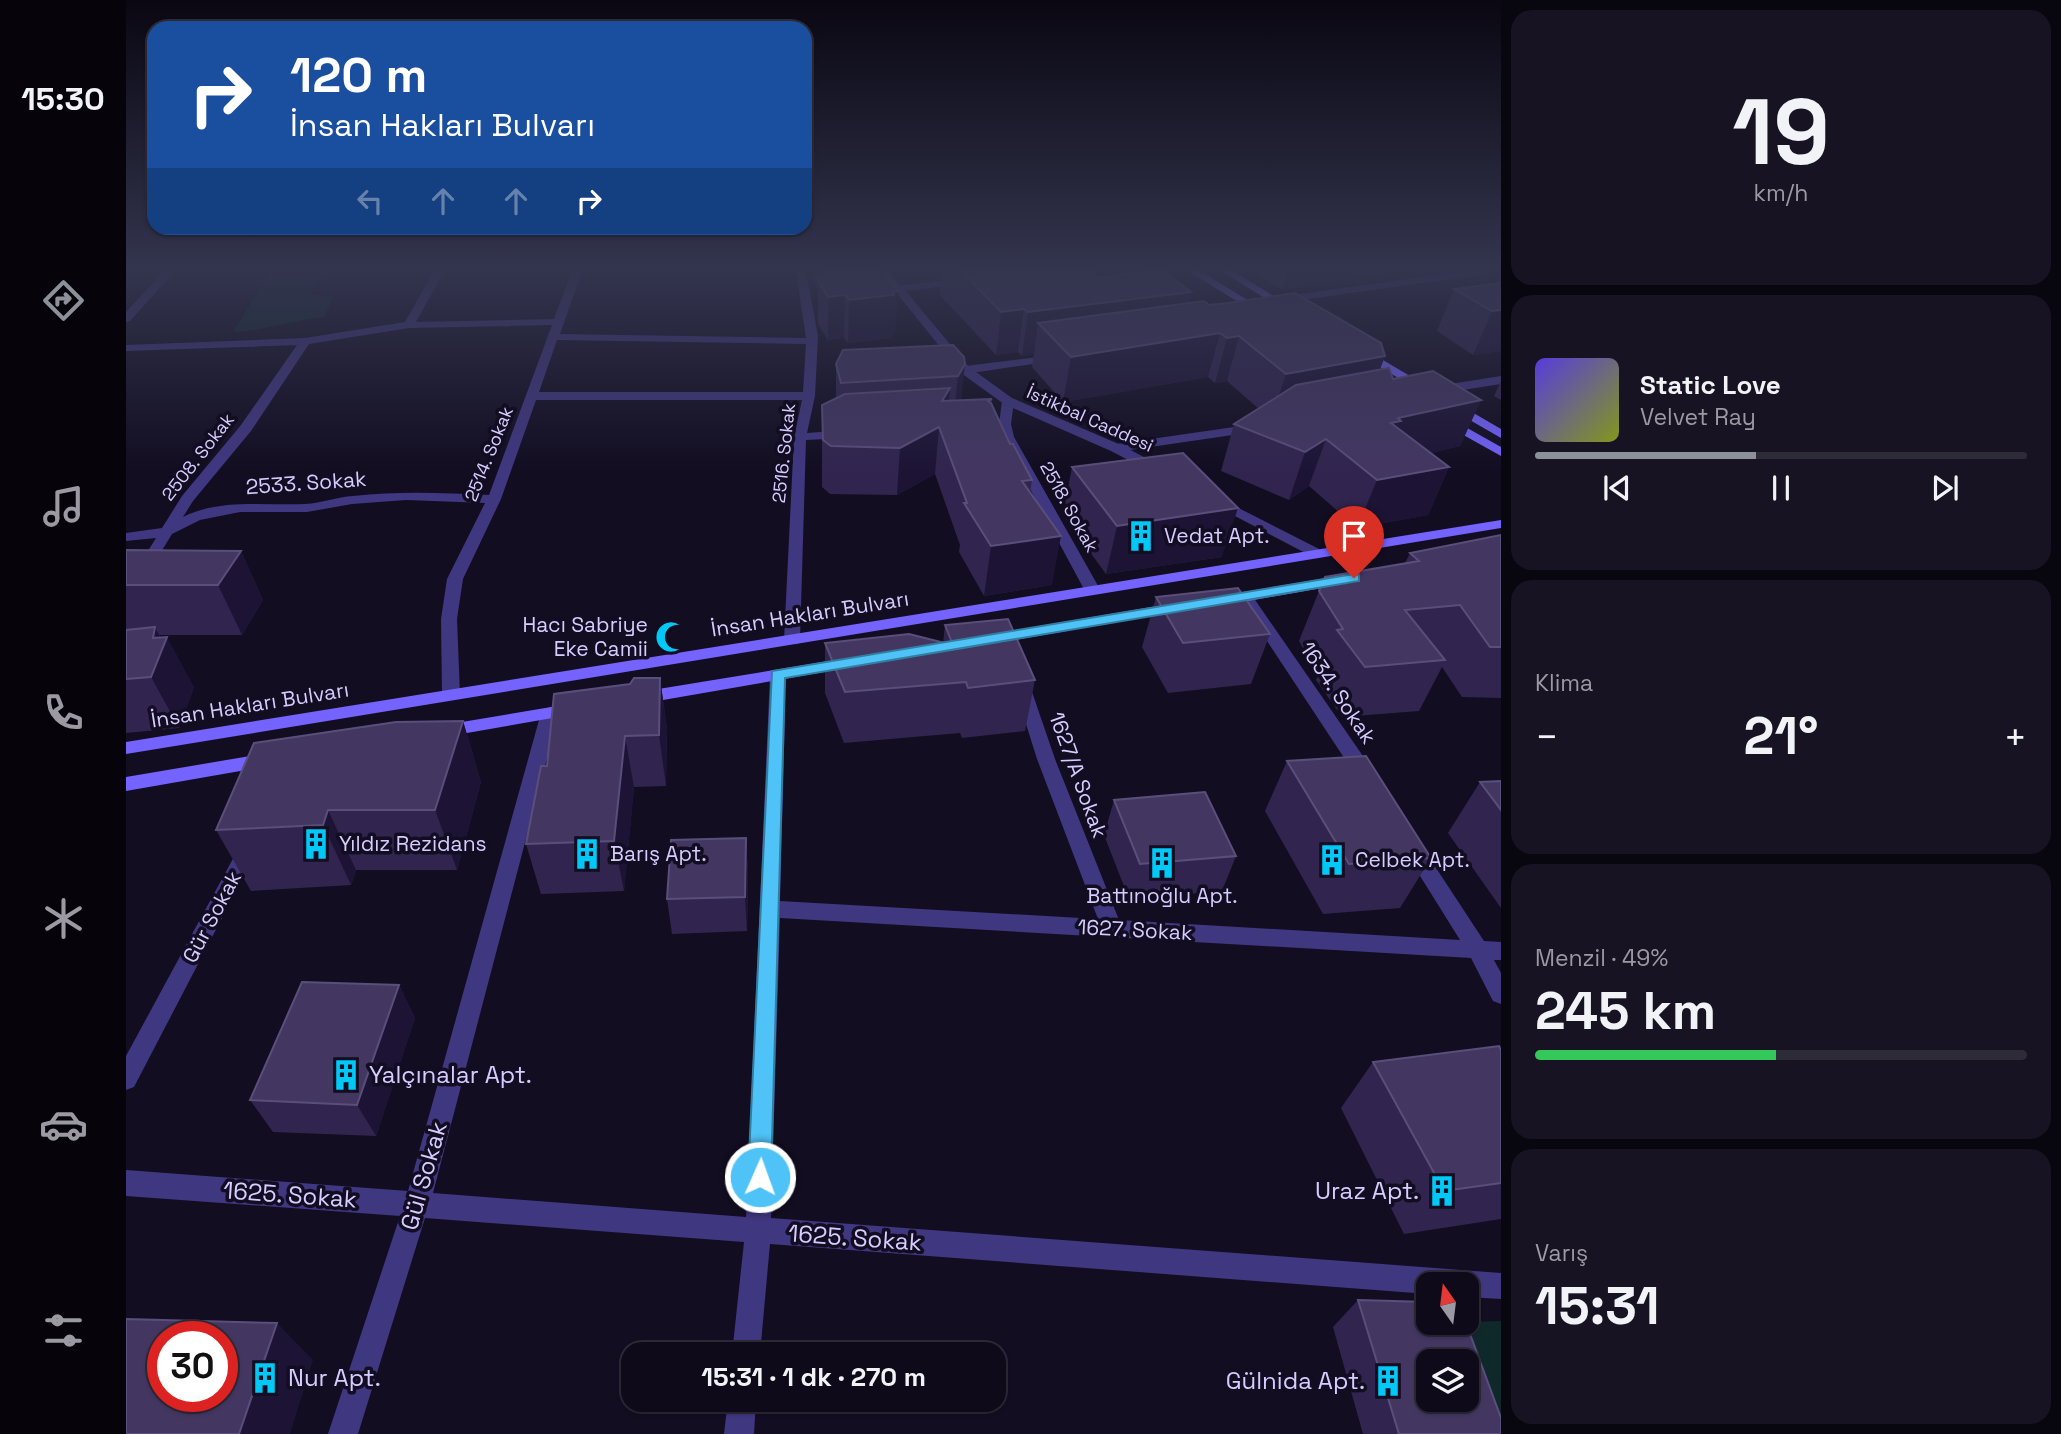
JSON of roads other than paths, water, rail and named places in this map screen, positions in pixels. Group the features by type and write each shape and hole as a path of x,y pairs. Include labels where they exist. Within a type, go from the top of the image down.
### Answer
{"main road":[{"path":"1353,346 1501,433"},
{"path":"1433,412 1501,452"},
{"name":"İnsan Hakları Bulvarı","path":"126,748 1501,524"},
{"path":"978,641 1368,576"},
{"path":"617,702 858,661"},
{"path":"427,733 590,706"},
{"path":"126,784 284,757"}],"street":[{"path":"126,348 325,338"},
{"name":"2514. Sokak","path":"451,695 449,619 455,579 494,499 554,338"},
{"path":"613,338 811,341"},
{"name":"2516. Sokak","path":"792,640 800,438 809,396 811,338"},
{"name":"İstikbal Caddesi","path":"938,338 965,370 1008,401 1116,448 1175,479"},
{"name":"2508. Sokak","path":"126,598 187,499 246,428 305,341"},
{"path":"965,370 1064,357"},
{"path":"1430,391 1501,380"},
{"path":"533,396 809,396"},
{"name":"2518. Sokak","path":"1008,401 998,424 1008,437 1093,591"},
{"path":"1116,448 1272,425"},
{"path":"800,438 855,434"},
{"name":"2533. Sokak","path":"126,537 166,532 196,516 240,508 307,508 352,500 407,496 494,499"},
{"path":"1210,497 1318,554"},
{"name":"1634. Sokak","path":"1246,597 1380,798"},
{"name":"1627/A Sokak","path":"1005,637 1046,759 1112,929"},
{"path":"747,1342 758,1231 778,675"},
{"name":"Gül Sokak","path":"343,1434 417,1204 550,713"},
{"name":"Gür Sokak","path":"126,1079 256,832"},
{"path":"1403,833 1478,950 1501,994"},
{"name":"1627. Sokak","path":"770,909 1501,951"},
{"name":"1625. Sokak","path":"126,1184 1501,1286"},
{"path":"739,1434 741,1412"}],"place":[{"name":"Vedat Apt.","path":"1141,536"},
{"name":"Hacı Sabriye Eke Camii","path":"671,637"},
{"name":"Yıldız Rezidans","path":"316,844"},
{"name":"Barış Apt.","path":"587,854"},
{"name":"Celbek Apt.","path":"1332,860"},
{"name":"Battınoğlu Apt.","path":"1162,863"},
{"name":"Yalçınalar Apt.","path":"346,1075"},
{"name":"Uraz Apt.","path":"1442,1191"},
{"name":"Nur Apt.","path":"265,1378"},
{"name":"Gülnida Apt.","path":"1388,1381"}]}
